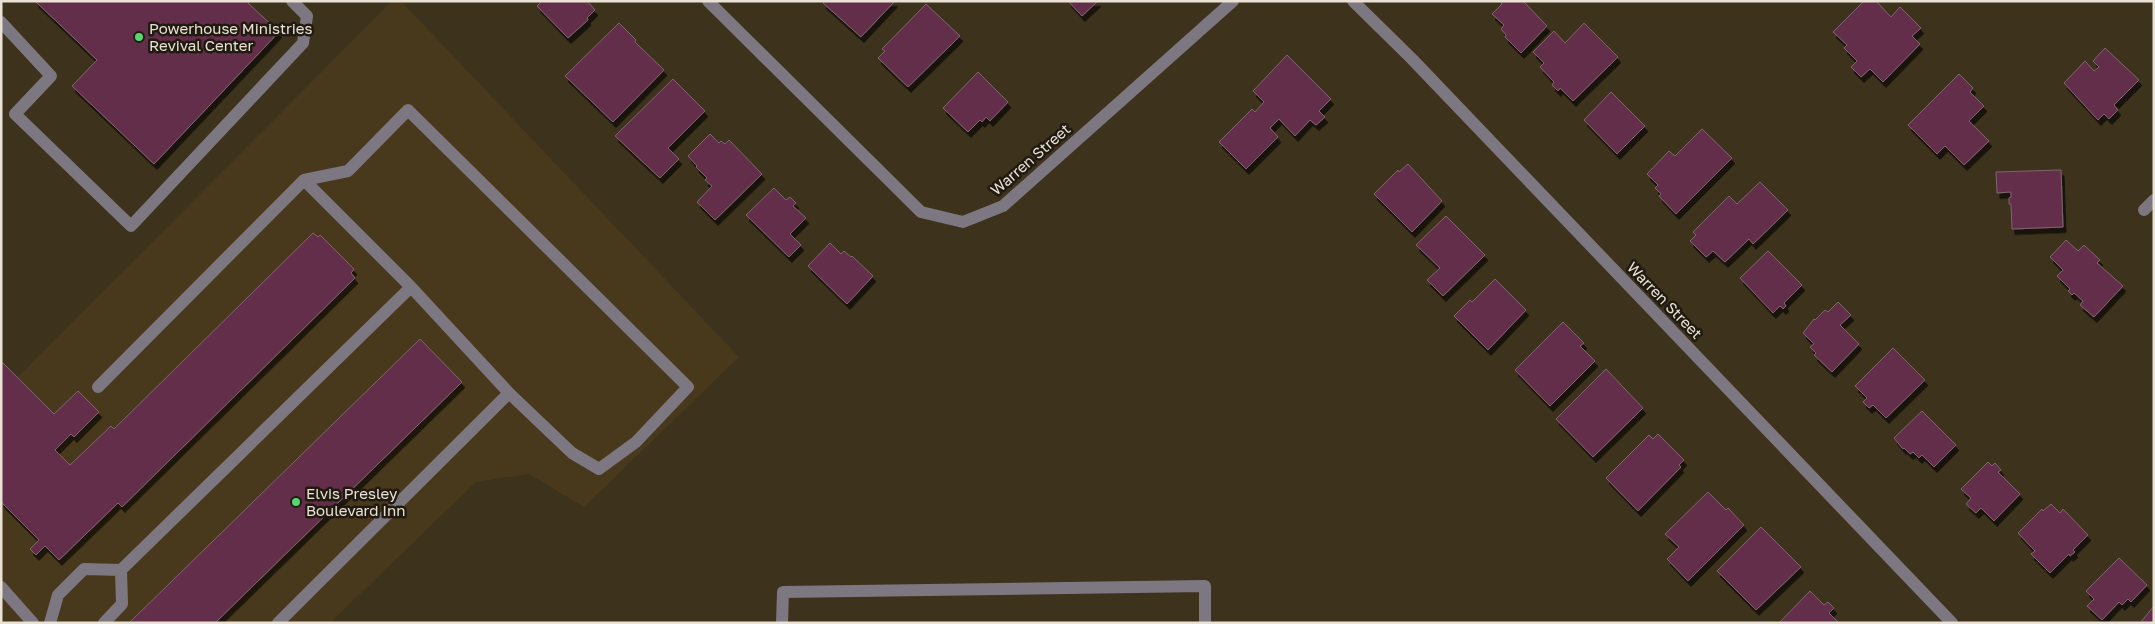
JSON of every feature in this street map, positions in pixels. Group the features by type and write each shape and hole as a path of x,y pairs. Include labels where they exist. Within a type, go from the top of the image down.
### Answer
{"street":[{"path":"1,22 51,76 15,114 132,226 302,43 307,16 292,1"},
{"name":"Warren Street","path":"708,1 921,212 963,222 1003,206 1233,1"},
{"name":"Warren Street","path":"1353,1 1412,59 1952,623"},
{"path":"98,387 304,180 348,171 408,110 688,387 636,442 598,469 572,453 510,393 411,287 304,180"},
{"path":"2144,210 2154,200"},
{"path":"104,623 122,604 122,570 411,287"},
{"path":"278,623 510,393"},
{"path":"50,623 58,596 84,569 122,570"},
{"path":"782,623 783,592 1205,586 1205,623"},
{"path":"1,587 33,623"}],"shaded area":[{"path":"392,1 401,1 739,357 584,507 529,474 476,482 330,623 1,623 1,394"}],"building":[{"path":"35,1 249,1 248,3 279,32 154,164 72,86 97,60"},
{"path":"542,1 587,1 595,10 587,18 588,20 568,38 537,6"},
{"path":"825,1 895,1 861,37 823,3"},
{"path":"1068,1 1098,1 1082,16"},
{"path":"1501,1 1523,1 1547,26 1521,53 1505,37 1506,35 1501,29 1504,25 1492,14 1502,4"},
{"path":"1864,1 1876,1 1891,17 1900,7 1921,28 1912,36 1920,44 1883,82 1870,69 1861,77 1851,67 1857,61 1844,48 1847,45 1833,32"},
{"path":"926,4 960,36 908,87 878,58 885,51 882,49"},
{"path":"619,23 636,40 635,42 664,70 613,122 565,76"},
{"path":"1584,23 1618,57 1573,101 1560,88 1558,91 1552,85 1554,82 1540,67 1544,63 1533,52 1554,31 1565,43"},
{"path":"2105,48 2139,80 2114,105 2118,110 2109,119 2104,114 2098,120 2064,83 2085,61 2094,71 2099,67 2093,61"},
{"path":"1287,55 1331,99 1319,111 1325,117 1316,125 1310,120 1295,136 1279,119 1270,128 1278,137 1246,169 1219,142 1252,109 1255,112 1264,102 1253,91"},
{"path":"978,72 1008,102 990,121 986,117 982,122 980,120 968,132 943,108"},
{"path":"1959,74 1973,88 1970,92 1984,106 1969,121 1989,141 1964,165 1945,146 1937,154 1908,125"},
{"path":"673,79 705,111 668,148 679,159 660,178 615,136"},
{"path":"1611,92 1645,126 1617,154 1584,120"},
{"path":"1702,129 1732,158 1676,214 1659,196 1661,194 1655,188 1658,185 1647,174 1669,151 1675,156"},
{"path":"710,134 719,143 721,141 725,144 729,140 762,174 715,220 697,202 712,186 705,180 707,178 688,156"},
{"path":"1408,164 1442,201 1412,232 1374,194 1398,170 1399,172"},
{"path":"2061,170 2063,227 2012,229 2011,204 2009,204 2011,192 1997,193 1996,172"},
{"path":"1760,182 1788,210 1753,244 1749,239 1725,262 1713,251 1706,257 1690,241 1696,235 1693,232 1729,196 1737,204"},
{"path":"774,188 786,200 790,197 796,203 793,206 806,218 790,234 801,245 789,257 746,215"},
{"path":"1446,216 1485,255 1443,296 1427,280 1440,268 1416,245"},
{"path":"313,233 318,237 320,235 354,269 351,273 355,278 122,507 118,503 59,560 45,546 36,555 30,549 39,540 1,502 1,365 3,363 54,414 78,391 99,412 74,437 71,434 55,450 70,465 111,426 114,429"},
{"path":"2066,240 2078,251 2084,245 2100,260 2097,263 2123,286 2094,317 2080,305 2083,301 2074,293 2072,295 2068,291 2070,289 2057,276 2063,270 2050,257"},
{"path":"830,243 841,254 844,251 852,256 873,276 847,304 808,266"},
{"path":"1768,251 1802,285 1784,303 1786,306 1783,309 1780,306 1773,313 1740,278"},
{"path":"1495,279 1526,310 1488,350 1454,316 1470,300 1472,302"},
{"path":"1838,302 1851,315 1840,325 1859,344 1832,372 1814,355 1816,353 1810,347 1814,344 1803,333 1814,319 1825,310 1828,312"},
{"path":"1563,322 1584,343 1580,346 1595,361 1550,406 1515,370"},
{"name":"Elvis Presley Boulevard Inn","path":"420,339 462,382 215,623 129,623"},
{"path":"1893,348 1925,380 1886,418 1873,405 1869,408 1863,402 1867,398 1855,386"},
{"path":"1606,369 1643,408 1593,457 1556,419"},
{"path":"1922,411 1956,445 1934,467 1922,455 1919,458 1913,452 1910,454 1903,449 1894,438"},
{"path":"1658,434 1684,460 1679,465 1681,467 1638,511 1606,478 1649,435 1653,439"},
{"path":"1988,462 1992,466 1995,463 2001,470 1998,472 2020,494 1994,521 1981,508 1976,513 1966,504 1971,498 1961,489"},
{"path":"1708,492 1726,510 1728,508 1744,525 1688,581 1667,559 1679,547 1665,534"},
{"path":"2051,504 2060,513 2063,509 2088,535 2073,550 2075,552 2070,556 2069,554 2050,573 2031,554 2035,551 2018,533 2042,509 2043,511"},
{"path":"1761,527 1801,567 1756,610 1717,571"},
{"path":"2119,558 2147,585 2131,602 2128,599 2122,605 2119,602 2102,620 2087,606 2094,599 2086,591"},
{"path":"1810,591 1824,605 1828,602 1834,608 1829,613 1839,623 1779,623"},
{"path":"2154,606 2154,623 2140,623"}],"place":[{"name":"Powerhouse Ministries Revival Center","path":"139,37"},
{"name":"Elvis Presley Boulevard Inn","path":"296,502"}]}
